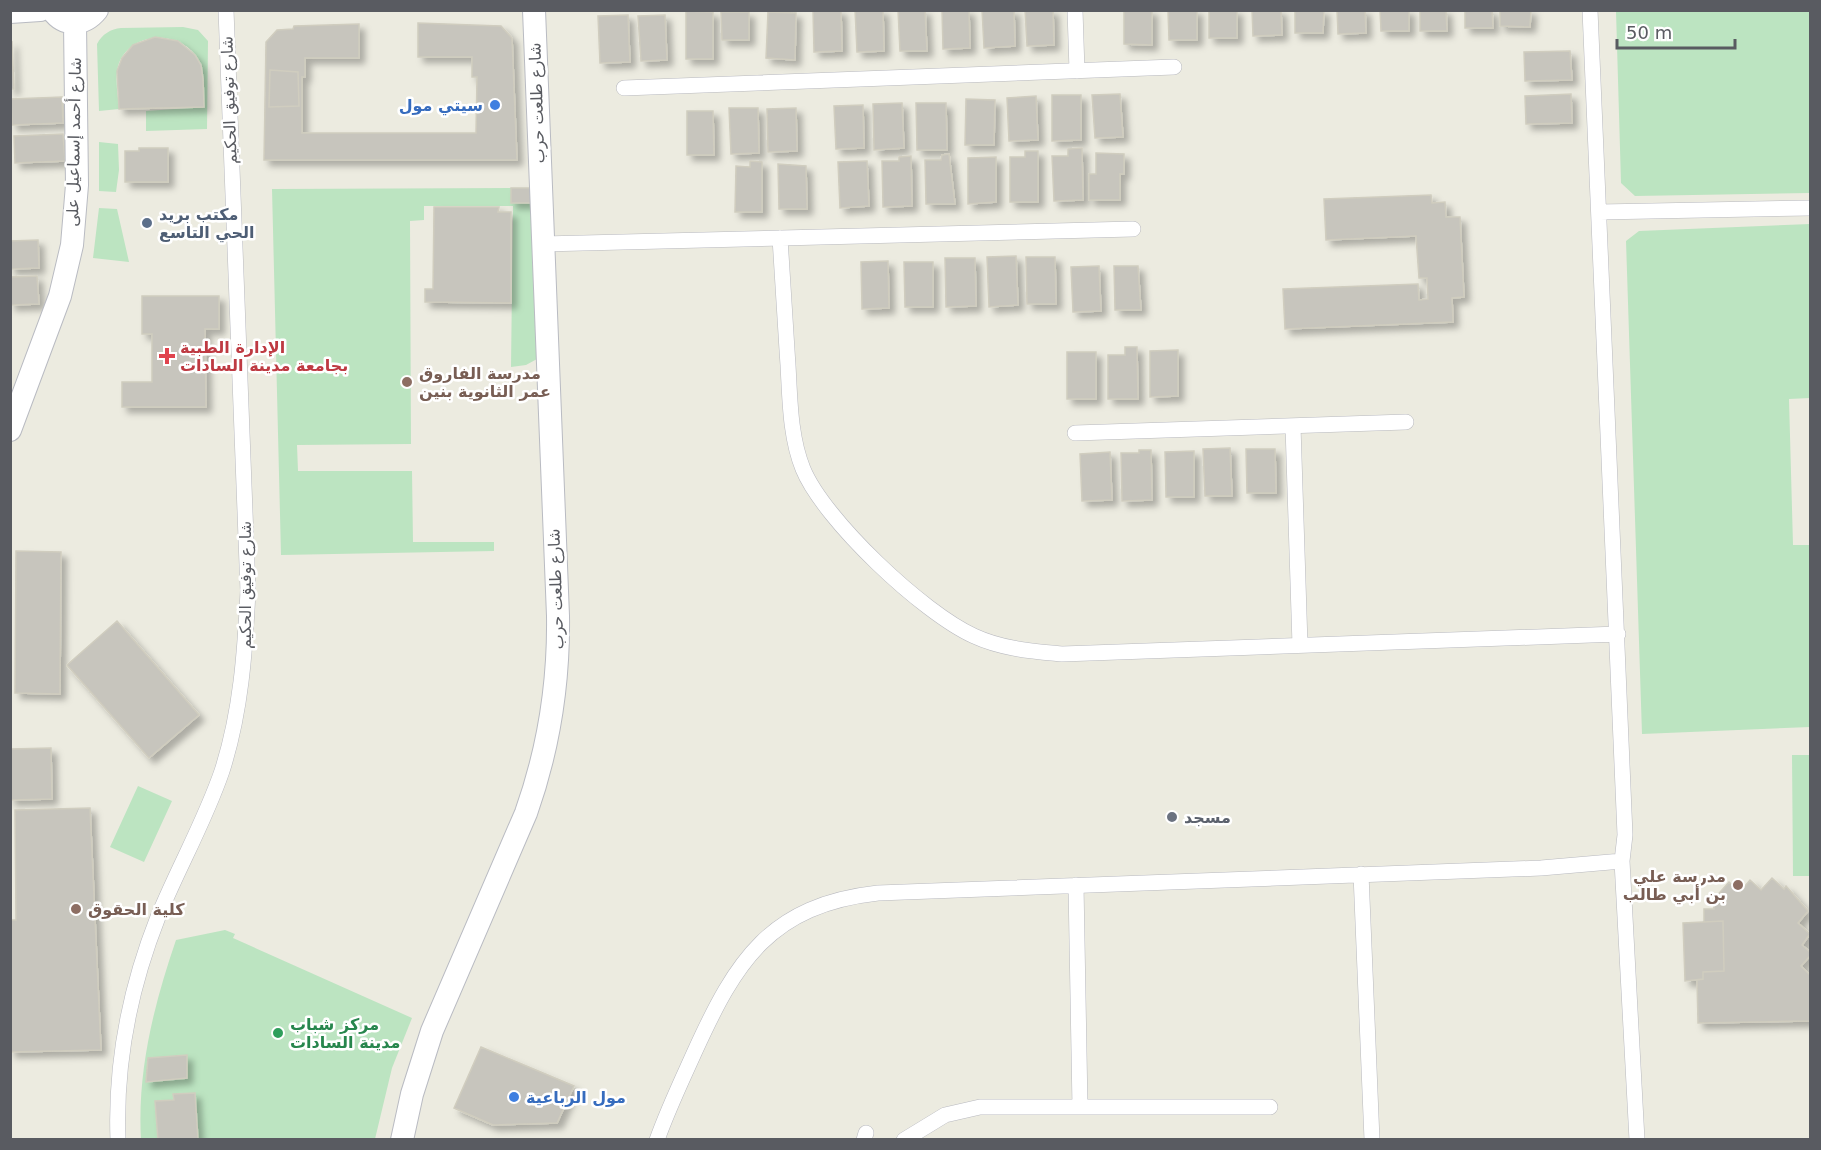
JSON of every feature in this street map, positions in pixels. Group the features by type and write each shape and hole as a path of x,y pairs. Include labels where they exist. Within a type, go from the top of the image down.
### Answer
{"street":[{"path":"10,12 40,10"},
{"path":"52,10 62,20 75,23 84,21 97,10"},
{"name":"شارع توفيق الحكيم","path":"118,1140 120,1074 133,989 159,916 221,773 237,710 244,660 248,591 226,10"},
{"name":"شارع طلعت حرب","path":"402,1140 412,1094 432,1031 538,781 553,714 558,616 534,10"},
{"path":"1076,10 1077,71"},
{"path":"1590,10 1618,634 1625,835 1623,861 1637,1140"},
{"name":"شارع أحمد إسماعيل على","path":"10,430 60,296 72,245 77,185 75,23"},
{"path":"624,88 1174,67"},
{"path":"1600,212 1810,208"},
{"path":"543,244 1133,229"},
{"path":"780,238 791,421 803,469 824,503 852,536 925,603 974,636 1006,647 1062,654 1618,634"},
{"path":"1075,433 1406,422"},
{"path":"1293,426 1300,645"},
{"path":"657,1140 729,982 756,948 788,922 822,905 859,895 1541,867 1623,861"},
{"path":"1361,874 1371,1140"},
{"path":"1076,885 1080,1107"},
{"path":"904,1140 929,1122 962,1110 980,1107 1270,1107"}],"green space":[{"path":"1616,11 1810,11 1810,193 1635,196 1621,183"},
{"path":"183,27 198,30 208,41 207,129 146,131 146,111 204,107 201,65 194,53 185,45 173,40 148,39 136,44 126,52 119,63 117,74 119,109 99,111 97,44 101,37 121,28"},
{"path":"99,142 118,144 119,170 116,192 99,191"},
{"path":"511,188 531,203 537,359 526,365 511,367 513,206 424,206 424,220 410,221 411,444 297,445 298,471 412,471 413,542 494,542 494,551 281,555 272,189"},
{"path":"99,208 117,209 129,262 93,258"},
{"path":"1810,224 1810,398 1789,399 1793,545 1810,545 1810,727 1642,734 1626,241 1639,231"},
{"path":"1792,755 1810,755 1810,876 1793,876"},
{"path":"138,786 172,801 144,862 110,847"},
{"name":"مركز شباب مدينة السادات","path":"225,930 235,934 233,938 412,1018 392,1068 375,1139 141,1140 140,1114 149,1038 154,1013 176,940"}],"building":[{"path":"813,10 841,10 842,51 814,52"},
{"path":"855,10 883,10 884,51 857,52"},
{"path":"898,10 925,10 927,51 900,51"},
{"path":"942,10 969,10 970,48 943,49"},
{"path":"982,10 1014,10 1015,46 984,48"},
{"path":"1025,10 1053,10 1054,45 1027,46"},
{"path":"1124,10 1152,10 1152,45 1124,44"},
{"path":"1168,10 1197,10 1197,40 1169,40"},
{"path":"1209,10 1237,10 1237,38 1209,38"},
{"path":"1252,10 1281,10 1282,35 1253,36"},
{"path":"1295,10 1324,10 1323,33 1295,33"},
{"path":"1337,10 1365,10 1366,33 1338,34"},
{"path":"1380,10 1409,10 1409,31 1381,31"},
{"path":"1420,10 1446,10 1447,31 1420,31"},
{"path":"1465,10 1492,10 1493,28 1465,28"},
{"path":"1500,10 1531,10 1530,27 1500,26"},
{"path":"686,11 713,12 713,59 686,59"},
{"path":"721,12 749,12 749,40 722,40"},
{"path":"768,12 796,13 795,60 766,58"},
{"path":"628,15 630,62 600,63 598,16"},
{"path":"665,15 667,60 641,61 638,16"},
{"name":"سيتي مول","path":"418,23 501,26 512,38 517,160 264,160 266,42 277,30 293,29 294,26 359,24 359,58 305,58 305,77 302,77 302,133 476,133 477,77 472,77 472,57 418,57"},
{"path":"155,37 178,41 195,55 201,65 204,107 119,109 117,71 122,58 133,45"},
{"path":"12,42 14,89 10,89 10,43"},
{"path":"1570,51 1572,80 1525,81 1524,52"},
{"path":"270,70 298,72 299,106 269,107"},
{"path":"1120,94 1123,137 1095,138 1092,95"},
{"path":"1571,94 1572,123 1526,124 1525,96"},
{"path":"1052,95 1081,95 1081,140 1052,141"},
{"path":"1036,96 1038,140 1009,141 1007,98"},
{"path":"62,97 63,123 12,125 11,99"},
{"path":"966,99 995,100 994,145 965,145"},
{"path":"902,103 904,148 874,150 873,104"},
{"path":"916,103 946,103 947,150 917,150"},
{"path":"863,105 864,148 836,149 834,106"},
{"path":"729,108 758,108 759,153 731,154"},
{"path":"796,108 797,151 768,152 767,109"},
{"path":"687,111 713,111 714,155 687,155"},
{"path":"63,134 65,161 15,163 14,136"},
{"path":"139,148 168,148 168,182 125,182 125,151 139,151"},
{"path":"1082,148 1083,200 1054,201 1052,156 1068,156 1068,149"},
{"path":"1025,151 1038,151 1038,202 1010,202 1010,157 1025,157"},
{"path":"1096,153 1124,154 1124,174 1120,174 1120,200 1089,200 1089,174 1096,174"},
{"path":"949,154 955,204 926,204 925,160 941,160 942,155"},
{"path":"911,156 912,206 883,207 882,161 899,161 899,157"},
{"path":"996,157 996,202 968,204 968,158"},
{"path":"750,161 762,162 762,212 735,212 736,166 750,167"},
{"path":"867,161 869,206 840,208 838,162"},
{"path":"778,164 806,166 807,209 779,209"},
{"path":"511,188 531,188 531,203 511,203"},
{"path":"1431,195 1432,203 1445,202 1446,217 1460,217 1464,297 1452,298 1453,322 1285,329 1283,289 1418,284 1419,300 1428,299 1427,278 1419,278 1416,236 1326,240 1324,199"},
{"path":"434,207 499,207 498,212 511,212 511,303 425,302 425,289 433,289"},
{"path":"38,240 39,268 10,269 10,241"},
{"path":"1016,256 1018,305 989,307 987,257"},
{"path":"1026,257 1055,257 1056,304 1027,304"},
{"path":"945,258 975,258 976,306 946,307"},
{"path":"888,261 889,308 862,309 861,262"},
{"path":"904,262 933,262 933,307 905,307"},
{"path":"1099,266 1101,311 1073,312 1071,267"},
{"path":"1114,266 1138,266 1141,310 1115,310"},
{"path":"37,276 39,304 10,305 10,277"},
{"path":"142,296 219,296 219,329 205,329 206,407 122,407 122,382 152,382 152,334 142,334"},
{"path":"1125,347 1137,347 1138,399 1108,399 1108,355 1125,355"},
{"path":"1178,350 1178,396 1150,397 1150,351"},
{"path":"1067,352 1096,352 1096,399 1067,399"},
{"path":"1230,448 1232,496 1205,496 1203,449"},
{"path":"1246,449 1275,449 1276,493 1247,493"},
{"path":"1139,450 1151,450 1152,500 1122,501 1121,453 1139,453"},
{"path":"1194,451 1194,497 1166,497 1165,452"},
{"path":"1110,452 1112,500 1082,501 1080,454"},
{"path":"16,551 61,552 60,694 15,693"},
{"path":"117,621 199,715 149,758 67,665"},
{"path":"51,748 52,799 10,800 10,749"},
{"path":"90,808 101,1050 10,1052 10,920 16,920 15,810"},
{"path":"1772,878 1784,889 1786,886 1808,911 1798,923 1810,934 1802,945 1810,952 1810,956 1801,966 1810,975 1810,1021 1698,1023 1697,980 1703,979 1703,972 1724,971 1723,921 1704,922 1704,909 1714,909 1713,900 1729,882 1740,892 1750,880 1761,890"},
{"path":"1723,921 1724,971 1703,972 1703,979 1685,981 1683,923"},
{"name":"مول الرباعية","path":"481,1047 574,1086 557,1123 493,1125 454,1108"},
{"path":"187,1055 187,1078 146,1082 148,1058"},
{"path":"195,1093 198,1140 158,1140 155,1101 174,1100 173,1094"}],"place":[{"name":"سيتي مول","path":"495,105"},
{"name":"مكتب بريد الحي التاسع","path":"147,223"},
{"name":"الإدارة الطبية بجامعة مدينة السادات","path":"167,356"},
{"name":"مدرسة الفاروق عمر الثانوية بنين","path":"407,382"},
{"name":"مسجد","path":"1172,817"},
{"name":"مدرسة علي بن أبي طالب","path":"1738,885"},
{"name":"كلية الحقوق","path":"76,909"},
{"name":"مركز شباب مدينة السادات","path":"278,1033"},
{"name":"مول الرباعية","path":"514,1097"}]}
